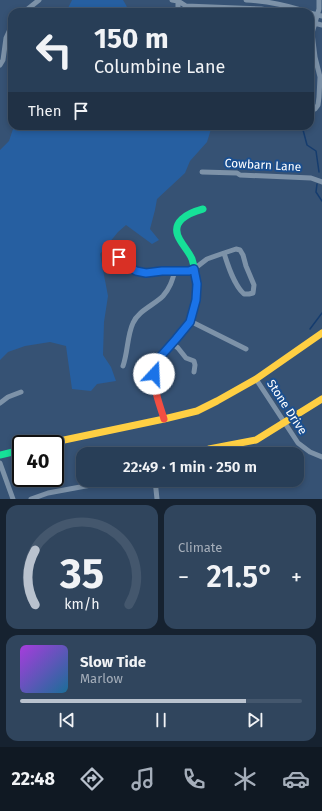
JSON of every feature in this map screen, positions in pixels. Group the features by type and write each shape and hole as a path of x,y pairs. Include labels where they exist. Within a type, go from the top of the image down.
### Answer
{"street":[{"path":"29,8 39,0"},
{"path":"172,0 179,0 186,6 236,8"},
{"path":"246,0 276,3 295,8"},
{"path":"319,0 320,16"},
{"path":"0,65 3,60 8,34"},
{"path":"314,62 320,78 318,105 314,109"},
{"name":"Cowbarn Lane","path":"202,172 311,178 322,182"},
{"path":"164,419 155,384 154,374 156,365 161,356 190,322 196,300 197,284 192,258 176,229 178,223 184,217 194,211 203,209"},
{"path":"113,250 125,264 136,271 146,273 162,271 189,271 207,259 224,253 236,249 240,250 254,285 253,293 244,294 240,291 231,273 224,253"},
{"path":"123,366 133,323 138,316 162,296 170,286 175,271"},
{"path":"190,322 246,349"},
{"path":"64,440 197,411 218,401 256,379 322,333"},
{"path":"172,343 186,358 194,361 194,372"},
{"name":"Stone Drive","path":"256,379 298,444 322,458"},
{"path":"0,403 8,397 21,392"},
{"path":"223,447 256,440 322,399"},
{"path":"0,455 12,452"},
{"path":"0,463 13,499"},
{"path":"31,499 48,493 80,487"},
{"path":"156,487 157,499"}],"shaded area":[{"path":"72,0 123,0 127,8 68,8"},
{"path":"13,130 211,130 207,142 190,161 185,173 157,199 150,229 159,240 152,244 126,225 118,232 100,254 108,296 104,322 103,355 111,367 116,381 97,384 91,391 72,389 66,346 50,342 25,346 8,352 0,360 0,150 9,141"}],"waterway":[{"path":"303,130 307,145 316,151 319,172"},
{"path":"317,184 316,192 322,201"},
{"path":"310,329 322,313"}],"traffic: fast":[{"path":"196,300 196,274 191,256 177,234 177,228 178,223 186,216 203,209"},
{"path":"0,455 12,452"}],"traffic: slow":[{"path":"64,440 197,411 256,379 322,333"},
{"path":"219,447 256,440 322,399"}],"traffic: jam":[{"path":"164,419 157,397 154,380 155,367 162,355 187,326 196,300"}],"route":[{"path":"119,257 125,264 136,271 146,273 162,271 189,271 194,269 197,284 196,300 190,322 161,356 156,365 154,374"}]}
